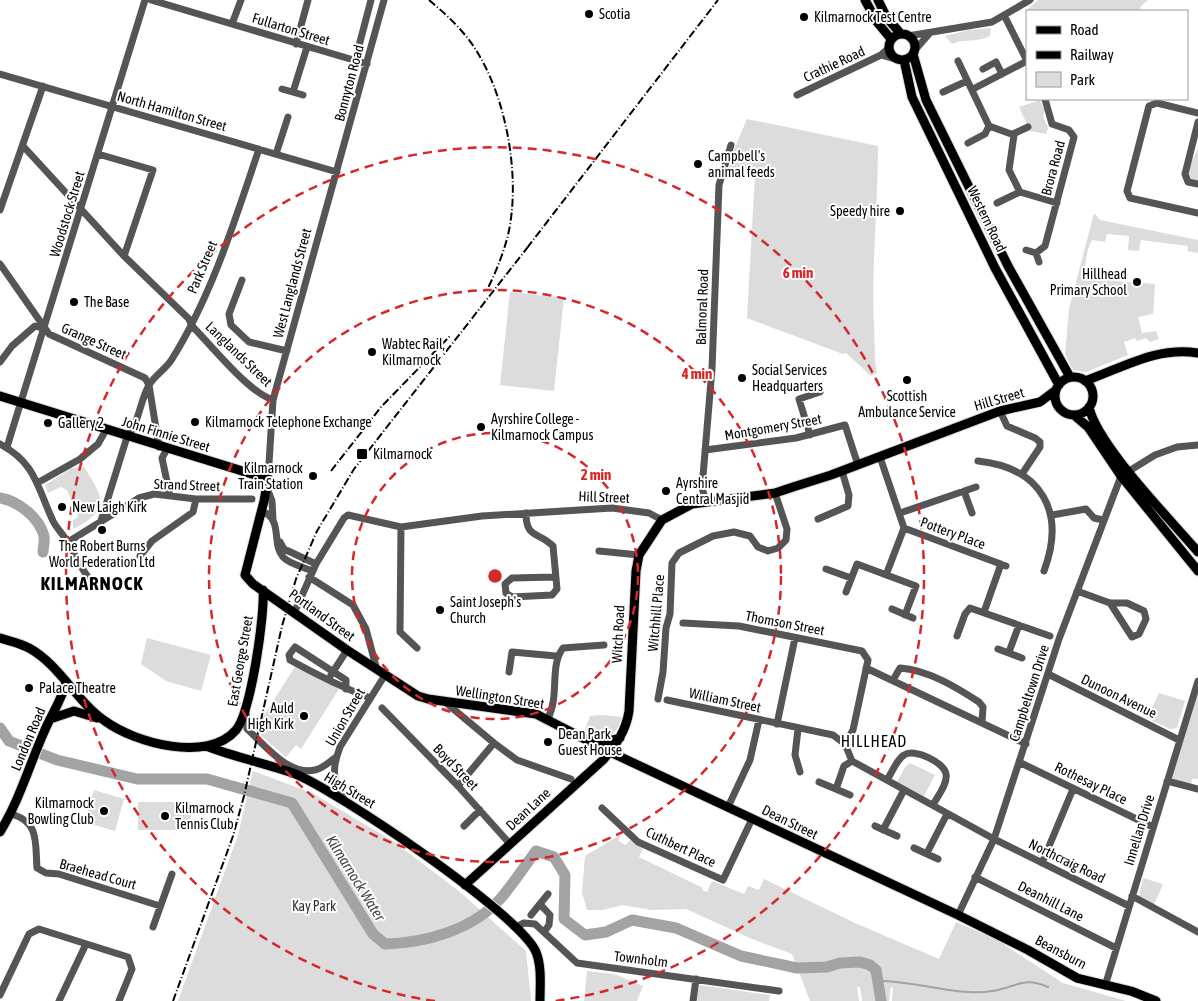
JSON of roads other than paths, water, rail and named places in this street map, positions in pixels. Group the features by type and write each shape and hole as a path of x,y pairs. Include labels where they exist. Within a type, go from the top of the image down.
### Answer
{"main road":[{"name":"Western Road","path":"865,0 899,60 912,97 995,268 1057,388"},
{"name":"Western Road","path":"878,0 887,18 914,42 914,52 926,100 1008,266 1070,377"},
{"path":"890,44 904,35"},
{"path":"899,60 914,52"},
{"path":"942,159 952,154"},
{"path":"1085,381 1112,372 1138,359 1163,352 1198,353"},
{"path":"1092,390 1112,372"},
{"path":"1198,552 1127,477 1091,418 1089,407 1092,390 1085,381 1076,377 1070,377 1057,388 1055,397 1061,409 1074,415 1088,427 1198,571"},
{"name":"Hill Street","path":"662,520 692,504 775,492 842,471 1000,411 1040,402 1057,388"},
{"name":"John Finnie Street","path":"0,396 127,437 268,479"},
{"name":"Hill Street","path":"1040,402 1061,409"},
{"path":"1074,415 1080,414 1089,407"},
{"path":"261,514 268,479"},
{"name":"Portland Street","path":"261,514 245,575 262,590 381,672"},
{"name":"Witch Road","path":"610,752 627,724 629,711 636,571 639,555 662,520"},
{"name":"East George Street","path":"206,746 235,732 246,710 264,607 262,590"},
{"path":"0,638 29,648 49,663 106,722"},
{"name":"Wellington Street","path":"381,672 420,697 536,714 548,718 610,752"},
{"name":"London Road","path":"0,832 11,814 30,772 39,744 64,694 66,682"},
{"path":"50,720 74,711 92,715 127,734 159,744 173,747 206,746"},
{"path":"589,741 604,742 620,738"},
{"name":"High Street","path":"206,746 294,774 345,802 465,885 524,934 536,952 540,974 540,1001"},
{"name":"Dean Street","path":"610,752 958,915"},
{"name":"Dean Lane","path":"465,885 610,752"},
{"name":"Beansburn","path":"958,915 1028,950 1078,978 1131,991 1156,1001"}],"street":[{"name":"Woodstock Street","path":"7,447 45,329 145,0"},
{"name":"Fullarton Street","path":"151,0 367,64"},
{"path":"232,24 241,0"},
{"path":"296,44 308,0"},
{"path":"355,61 371,0"},
{"name":"Bonnyton Road","path":"337,172 384,0"},
{"path":"904,35 929,34 952,28 992,22 1005,17 1030,0"},
{"path":"1005,17 1026,59"},
{"path":"914,52 929,34"},
{"name":"Crathie Road","path":"797,95 881,55 890,44"},
{"path":"293,92 307,47"},
{"name":"Crathie Road","path":"881,55 899,60"},
{"path":"958,61 973,90 973,95 990,126 1012,134 1015,140 1009,170 1020,192"},
{"path":"984,69 996,62 1002,74"},
{"path":"973,90 1026,62"},
{"name":"North Hamilton Street","path":"0,74 337,172"},
{"path":"943,92 967,80"},
{"path":"0,210 24,146 43,86"},
{"path":"282,89 303,95"},
{"name":"Brora Road","path":"1036,252 1045,246 1074,137 1069,130 1052,124 1045,100"},
{"path":"1198,113 1157,103 1150,106 1127,191 1130,198 1198,213"},
{"path":"276,154 288,117"},
{"path":"1198,122 1185,174 1188,182 1198,184"},
{"path":"968,143 985,134 990,126"},
{"path":"1012,134 1028,127"},
{"name":"Balmoral Road","path":"706,501 702,488 712,369 719,185 731,145"},
{"name":"Langlands Street","path":"24,146 124,256 258,392 273,400"},
{"name":"Park Street","path":"100,524 127,437 132,429 143,396 149,385 171,360 214,274 259,149"},
{"path":"98,154 153,170 124,256"},
{"name":"West Langlands Street","path":"273,400 337,172"},
{"path":"998,203 1020,192 1056,203"},
{"path":"1026,250 1036,252 1039,262"},
{"name":"Grange Street","path":"0,264 49,334 145,378 149,385"},
{"path":"242,280 229,314 230,325 249,342 287,351"},
{"path":"0,362 12,346 35,326 45,329"},
{"path":"149,385 163,448 162,458 170,496"},
{"path":"810,435 799,399 820,392"},
{"path":"268,479 273,400"},
{"path":"1000,411 1007,426 1040,442 1040,447 1022,474"},
{"name":"Montgomery Street","path":"705,450 762,444 810,435 845,425 858,465"},
{"path":"39,482 80,459 98,444 106,430"},
{"path":"0,444 7,447 30,467 39,482 53,522 68,542 84,574 92,582"},
{"path":"1127,477 1155,455 1177,447 1198,445"},
{"path":"880,457 904,528 886,575"},
{"path":"978,461 1004,465 1022,474 1038,489 1052,515 1052,545 1044,571"},
{"path":"818,519 848,506 849,496 842,471"},
{"name":"Campbeltown Drive","path":"958,915 994,839 1076,591 1103,520 1127,477"},
{"path":"900,513 976,487"},
{"path":"267,488 272,501 278,540 284,549 353,605 366,629 381,672"},
{"path":"964,491 972,514"},
{"name":"Witchhill Place","path":"658,699 663,672 666,628 670,614 672,563 679,553 713,536 734,532 750,536 758,548 768,552 778,548 786,540 787,529 775,492"},
{"name":"Strand Street","path":"68,542 100,524 139,498 154,494 252,500"},
{"path":"140,556 152,542 193,512 196,498"},
{"name":"Hill Street","path":"294,611 312,571 344,518 348,515 401,526 526,512 612,508 649,513 662,520"},
{"path":"1052,515 1086,509 1094,518 1103,520"},
{"path":"526,512 527,526 530,532 553,546 556,576 557,589 552,595 512,597 506,593 505,584 512,578 556,576"},
{"path":"261,514 266,513 274,520"},
{"path":"401,526 400,632 417,648"},
{"name":"Pottery Place","path":"904,528 1003,565 984,612"},
{"path":"599,551 639,555"},
{"path":"846,592 858,564 916,586 905,615"},
{"path":"826,569 852,578"},
{"path":"1076,591 1110,603 1127,602 1144,611 1146,619 1139,634 1132,637 1110,603"},
{"path":"957,636 965,614 970,608 1050,636"},
{"path":"892,609 913,618"},
{"name":"Thomson Street","path":"683,623 739,626 862,651 868,660 866,668"},
{"path":"1009,652 1019,625"},
{"path":"776,724 795,638"},
{"path":"548,718 555,706 556,656 563,648 604,646"},
{"path":"346,689 346,680 295,647 289,658 328,681 346,689 370,698"},
{"path":"998,649 1022,658"},
{"path":"328,681 347,650"},
{"path":"509,672 512,652 556,656"},
{"path":"836,789 844,766 852,761 845,744 852,730 866,668 1026,744"},
{"path":"893,680 900,668 928,675 979,702 983,707 982,722"},
{"name":"Union Street","path":"345,802 335,781 333,770 335,758 370,698 381,672"},
{"name":"Dunoon Avenue","path":"1048,674 1179,740"},
{"name":"Innellan Drive","path":"1105,986 1198,681"},
{"name":"William Street","path":"667,700 833,736 845,744"},
{"path":"445,702 517,760 571,779"},
{"name":"Boyd Street","path":"382,708 458,786 510,844"},
{"path":"246,710 247,729 287,764 300,771 316,770 335,758"},
{"path":"728,807 750,760 759,720"},
{"path":"798,729 795,755 800,772"},
{"path":"458,786 494,743"},
{"path":"887,780 901,756 908,752 915,752 942,766 946,774 946,781 932,805"},
{"name":"Northcraig Road","path":"852,761 994,839 1129,906"},
{"name":"Rothesay Place","path":"1019,762 1153,827"},
{"path":"1167,780 1198,789"},
{"path":"819,782 850,795"},
{"path":"1042,863 1056,834 1058,819 1074,789"},
{"path":"883,830 904,790"},
{"name":"Cuthbert Place","path":"602,808 638,842 723,880 752,819"},
{"path":"464,826 480,810"},
{"name":"Braehead Court","path":"11,814 23,817 29,823 36,838 38,868 46,873 60,874 160,906"},
{"path":"927,854 947,814"},
{"path":"875,826 897,836"},
{"path":"914,848 938,859"},
{"path":"153,927 172,874"},
{"name":"Deanhill Lane","path":"975,877 1116,948"},
{"path":"531,915 548,894"},
{"path":"1132,896 1198,932"},
{"path":"540,904 550,915 549,925 544,932"},
{"name":"Townholm","path":"516,927 524,923 535,924 577,963 779,991"},
{"path":"0,995 32,931 39,929 126,956 131,961 132,971 119,1001"},
{"path":"59,1001 86,944"},
{"path":"693,1001 696,979"}],"waterway":[{"name":"Kilmarnock Water","path":"0,498 21,506 38,522 44,536 43,552"},
{"name":"Kilmarnock Water","path":"0,728 9,741 57,760 137,779 207,779 292,803 373,934 385,944 416,941 448,933 477,919 501,898 536,851 554,857 565,875 564,919 585,935 606,932 632,920 676,928 741,956 797,968 827,967 840,963 860,962 870,965 876,970 881,1001"},
{"path":"877,981 891,981 964,992 993,991 1026,982 1048,987"}],"railway":[{"path":"429,0 455,24 476,50 496,92 508,140 512,165 512,213 504,250 486,292"},
{"path":"527,248 718,0"},
{"path":"173,1001 233,836 244,796 282,626 296,579 317,531 354,469 531,243"},
{"path":"331,471 381,407 450,336"}],"place":[{"name":"Scotia","path":"589,14"},
{"name":"Kilmarnock Test Centre","path":"804,17"},
{"name":"Campbell's animal feeds","path":"698,164"},
{"name":"Speedy hire","path":"900,211"},
{"name":"Hillhead Primary School","path":"1137,282"},
{"name":"The Base","path":"74,302"},
{"name":"Wabtec Rail, Kilmarnock","path":"372,352"},
{"name":"Social Services Headquarters","path":"742,378"},
{"name":"Scottish Ambulance Service","path":"907,380"},
{"name":"Kilmarnock Telephone Exchange","path":"195,422"},
{"name":"Gallery 2","path":"48,423"},
{"name":"Ayrshire College - Kilmarnock Campus","path":"481,427"},
{"name":"Kilmarnock","path":"362,454"},
{"name":"Kilmarnock Train Station","path":"313,476"},
{"name":"Ayrshire Central Masjid","path":"666,491"},
{"name":"New Laigh Kirk","path":"62,507"},
{"name":"The Robert Burns World Federation Ltd","path":"102,530"},
{"name":"Saint Joseph's Church","path":"440,610"},
{"name":"Palace Theatre","path":"29,688"},
{"name":"Auld High Kirk","path":"304,716"},
{"name":"Dean Park Guest House","path":"548,742"},
{"name":"Kilmarnock Bowling Club","path":"104,811"},
{"name":"Kilmarnock Tennis Club","path":"165,816"}],"district":[{"name":"KILMARNOCK","path":"92,583"},
{"name":"HILLHEAD","path":"874,741"}],"park label":[{"name":"Kay Park","path":"314,906"}]}
